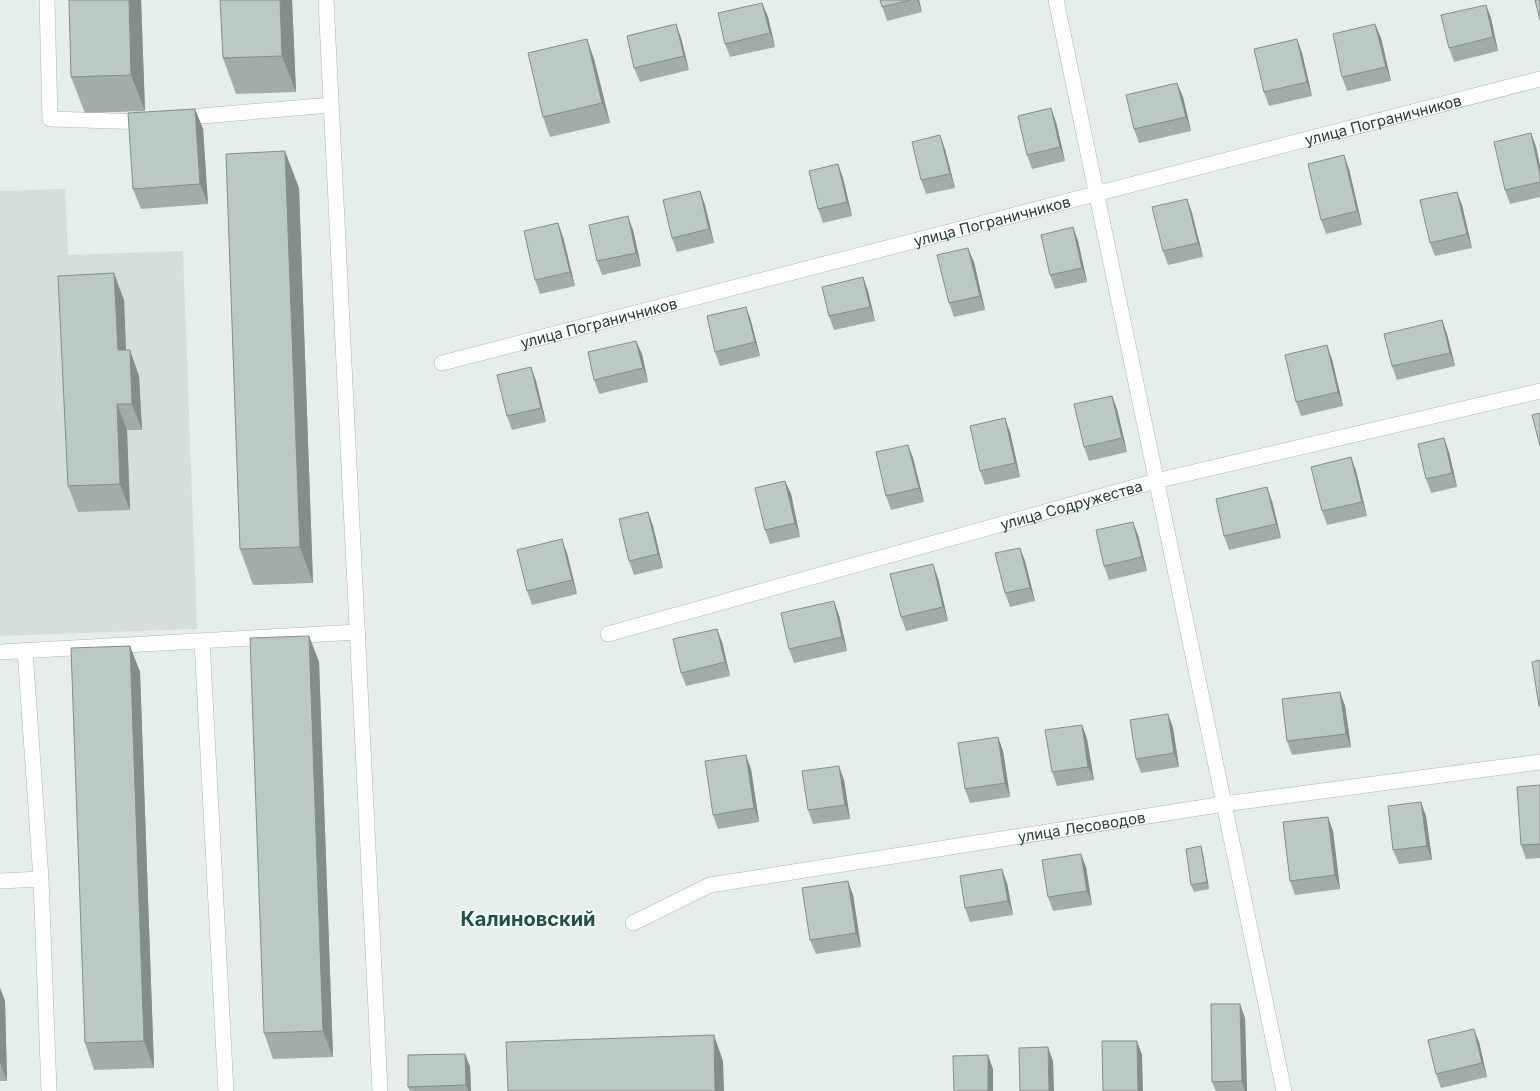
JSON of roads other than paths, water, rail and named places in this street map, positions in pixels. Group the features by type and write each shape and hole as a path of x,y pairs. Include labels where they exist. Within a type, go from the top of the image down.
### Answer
{"street":[{"path":"47,0 50,119 148,122 214,114 331,105"},
{"path":"326,0 380,1091"},
{"path":"1056,0 1284,1091"},
{"name":"улица Пограничников","path":"442,363 1540,79"},
{"name":"улица Содружества","path":"608,634 1156,481 1540,391"},
{"path":"0,652 358,632"},
{"path":"202,640 226,1091"},
{"path":"25,650 41,879 49,1091"},
{"name":"улица Лесоводов","path":"633,924 710,885 1224,804 1540,762"},
{"path":"0,881 41,879"}],"district":[{"name":"Калиновский","path":"528,919"}]}
